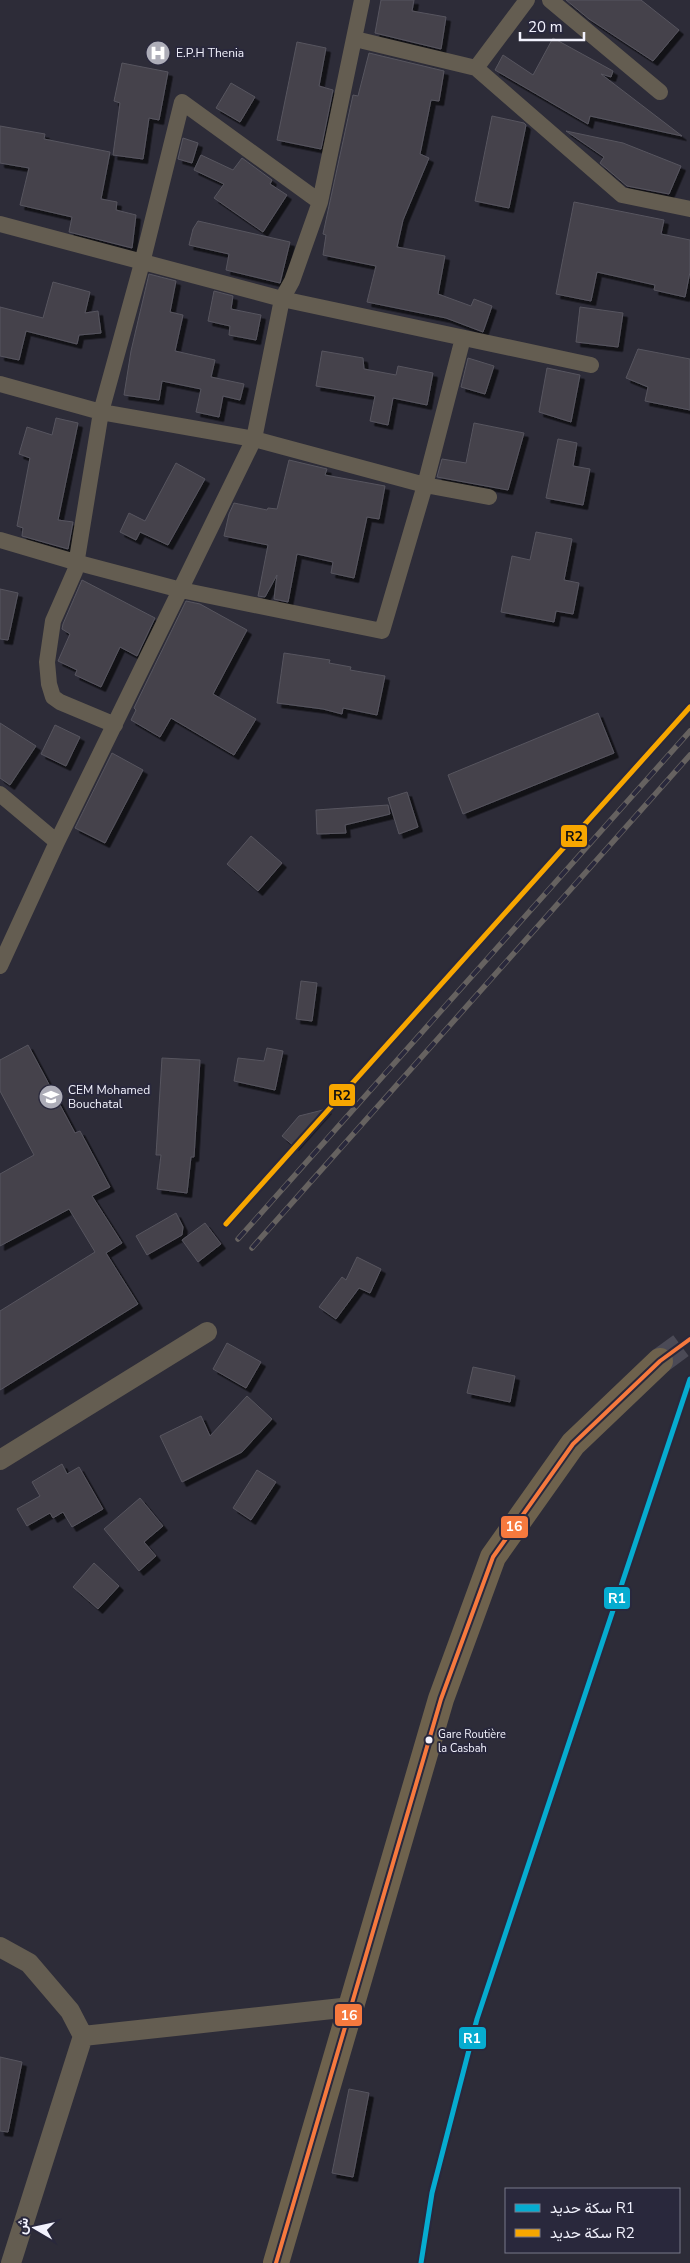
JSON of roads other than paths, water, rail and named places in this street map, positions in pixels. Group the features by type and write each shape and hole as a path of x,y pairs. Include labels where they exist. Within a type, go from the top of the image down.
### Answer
{"main road":[{"path":"276,2263 442,1699 493,1557 573,1444 660,1361"}],"street":[{"path":"0,966 57,842 254,439 282,299 292,281 320,202 362,0"},
{"path":"476,68 527,0"},
{"path":"550,0 660,92"},
{"path":"355,39 476,68 622,195 690,209"},
{"path":"115,725 52,697 47,662 53,621 75,570 101,412 142,263 182,102 320,202"},
{"path":"0,224 282,299 591,365"},
{"path":"0,540 181,590 382,631 425,485 463,338"},
{"path":"0,384 101,412 254,439 425,485 489,497"},
{"path":"0,794 57,842"},
{"path":"0,1460 207,1332"},
{"path":"0,1947 29,1963 70,2011 83,2036 11,2263"},
{"path":"83,2036 351,2007"}],"tunnel":[{"path":"660,1361 690,1339"}],"railway":[{"path":"226,1224 690,707"},
{"path":"238,1239 690,731"},
{"path":"252,1248 690,755"},
{"path":"421,2263 432,2193 477,2019 690,1379"}],"rail line":[{"name":"R2","path":"226,1224 690,707"},
{"name":"R1","path":"421,2263 432,2193 477,2019 690,1379"}],"place":[{"name":"E.P.H Thenia","path":"158,53"},
{"name":"CEM Mohamed Bouchatal","path":"51,1097"},
{"name":"Gare Routière la Casbah","path":"429,1740"}]}
